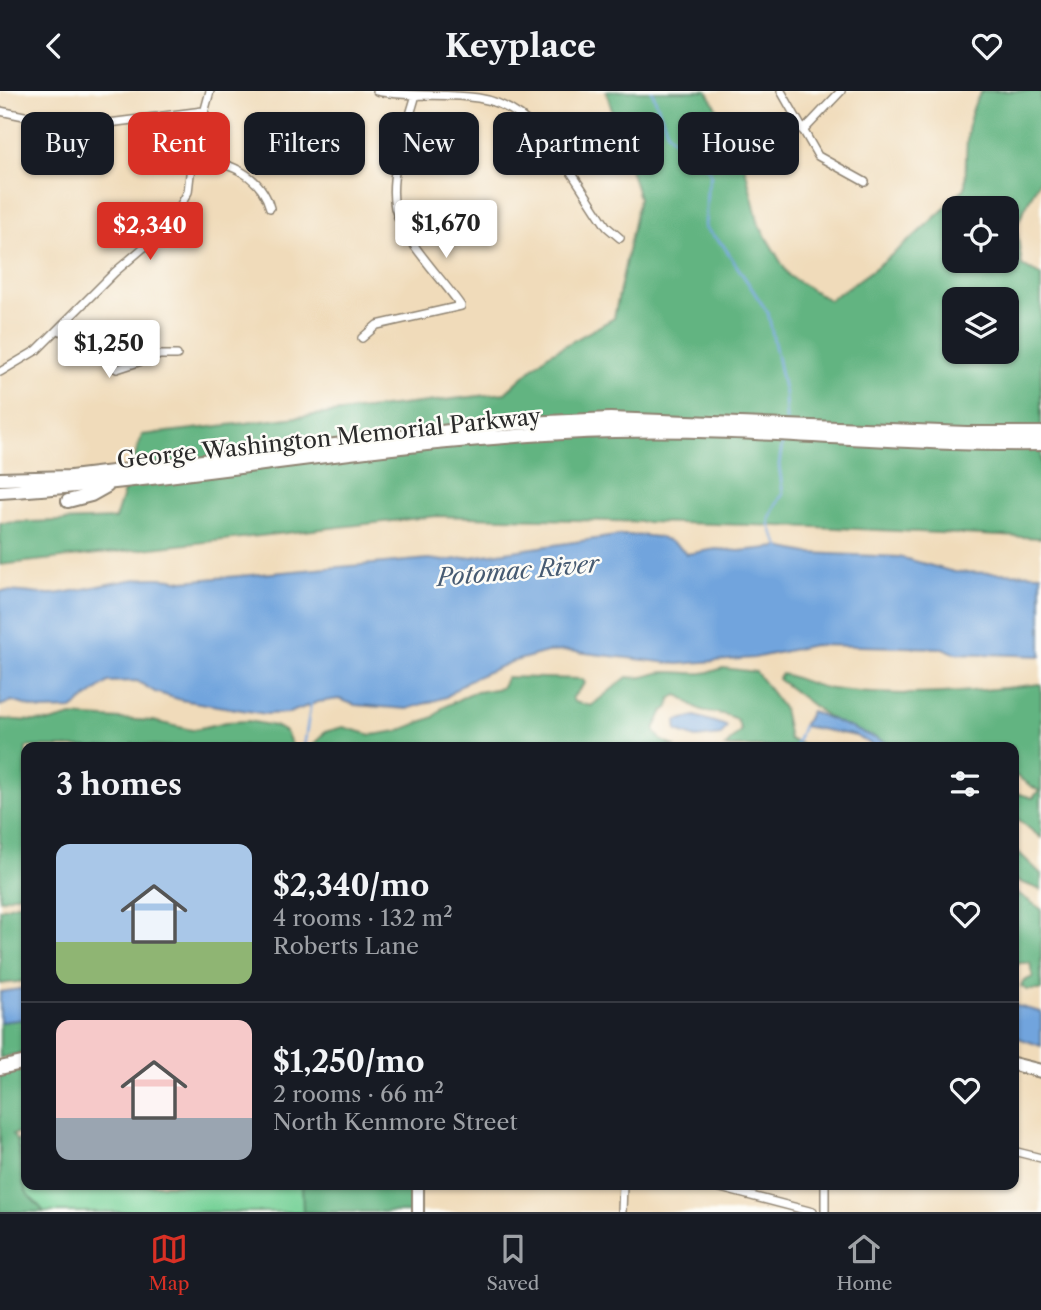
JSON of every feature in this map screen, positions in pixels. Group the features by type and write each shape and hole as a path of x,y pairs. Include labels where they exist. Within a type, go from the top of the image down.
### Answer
{"highway":[{"name":"George Washington Memorial Parkway","path":"0,478 71,477 507,424 610,419 706,427 864,434 1041,433"},
{"name":"George Washington Memorial Parkway","path":"0,492 114,482 484,437 706,427"},
{"name":"George Washington Memorial Parkway","path":"864,434 961,445 1041,444"},
{"path":"68,501 91,495 114,482"},
{"path":"0,1068 21,1063"},
{"path":"1019,1066 1041,1072"}],"main road":[{"path":"418,1190 418,1212"}],"street":[{"path":"0,111 77,127 203,111 210,91"},
{"path":"377,91 415,97 485,100 509,109 529,123 607,227 620,238"},
{"path":"781,91 818,156 865,182"},
{"path":"803,131 841,91"},
{"path":"362,338 377,325 461,306 409,236 396,208 399,159 415,97"},
{"path":"230,166 242,171 266,197 270,208"},
{"path":"0,372 37,350 115,272 169,226 188,191 190,175"},
{"path":"58,329 117,369 160,355 177,355"},
{"path":"1019,1152 1041,1158"},
{"path":"622,1212 623,1190"},
{"path":"728,1190 813,1212"},
{"path":"825,1190 825,1212"}],"green space":[{"path":"606,91 707,91 719,112 678,112 678,175 747,175 759,225 789,276 829,300 866,275 942,210 942,273 1019,273 1019,246 1022,266 1041,275 1041,538 815,527 437,516 0,565 0,523 115,519 142,435 505,393 546,356 614,318 639,198 632,175 664,175 664,112 612,112"},
{"path":"982,91 1041,91 1041,177 1019,220 1019,196 957,196 965,188 969,125"},
{"path":"723,668 756,672 783,708 789,739 796,742 730,742 741,730 737,720 699,709 677,695 670,699 669,707 662,713 654,729 665,742 316,742 325,732 343,727 372,735 398,731 434,717 442,708 471,693 501,688 507,677 582,679 585,683 572,698 574,702 591,706 627,677 666,672 714,671"},
{"path":"781,674 826,688 884,694 963,692 1041,684 1041,838 1019,820 1019,794 1033,798 1039,791 1019,778 1019,742 884,742 835,722 778,679"},
{"path":"72,716 153,721 192,730 226,722 248,721 275,726 286,732 291,742 21,742 21,894 0,900 0,719 50,722"},
{"path":"1019,853 1041,874 1041,890 1019,881"},
{"path":"1019,894 1041,909 1041,990 1027,990 1021,986 1024,981 1033,977 1030,963 1019,963"},
{"path":"21,903 21,982 0,984 0,909"},
{"path":"21,1020 21,1053 0,1058 0,1022"},
{"path":"21,1070 21,1133 13,1134 21,1165 21,1190 26,1190 44,1212 0,1212 0,1075"},
{"path":"21,1140 21,1190 399,1190 397,1212 0,1212 0,1144"},
{"path":"302,1190 410,1190 411,1212 303,1212"}],"water":[{"name":"Potomac River","path":"622,535 650,536 666,540 687,554 716,549 739,551 779,547 808,553 900,557 954,572 1041,574 1041,656 954,653 944,648 814,645 754,658 678,664 568,651 547,652 511,662 467,681 446,697 407,709 355,705 339,699 318,702 289,713 266,714 181,700 155,692 137,681 108,682 72,709 41,710 12,701 0,706 0,591 54,594 134,579 167,578 183,581 429,559 444,561"},
{"path":"811,711 885,742 867,742 856,736 803,726"},
{"path":"695,716 727,726 721,735 696,738 677,731 676,721"},
{"path":"21,989 21,1020 0,1022 0,992"},
{"path":"1019,1006 1041,1012 1041,1046 1019,1038"}],"waterway":[{"path":"652,91 668,133 686,154 709,169 711,176 707,190 705,228 723,245 768,313 785,394 786,421"},
{"path":"781,549 770,527 770,517 783,494 779,465 783,438"},
{"path":"305,742 311,702"},
{"path":"797,742 803,726"}]}
